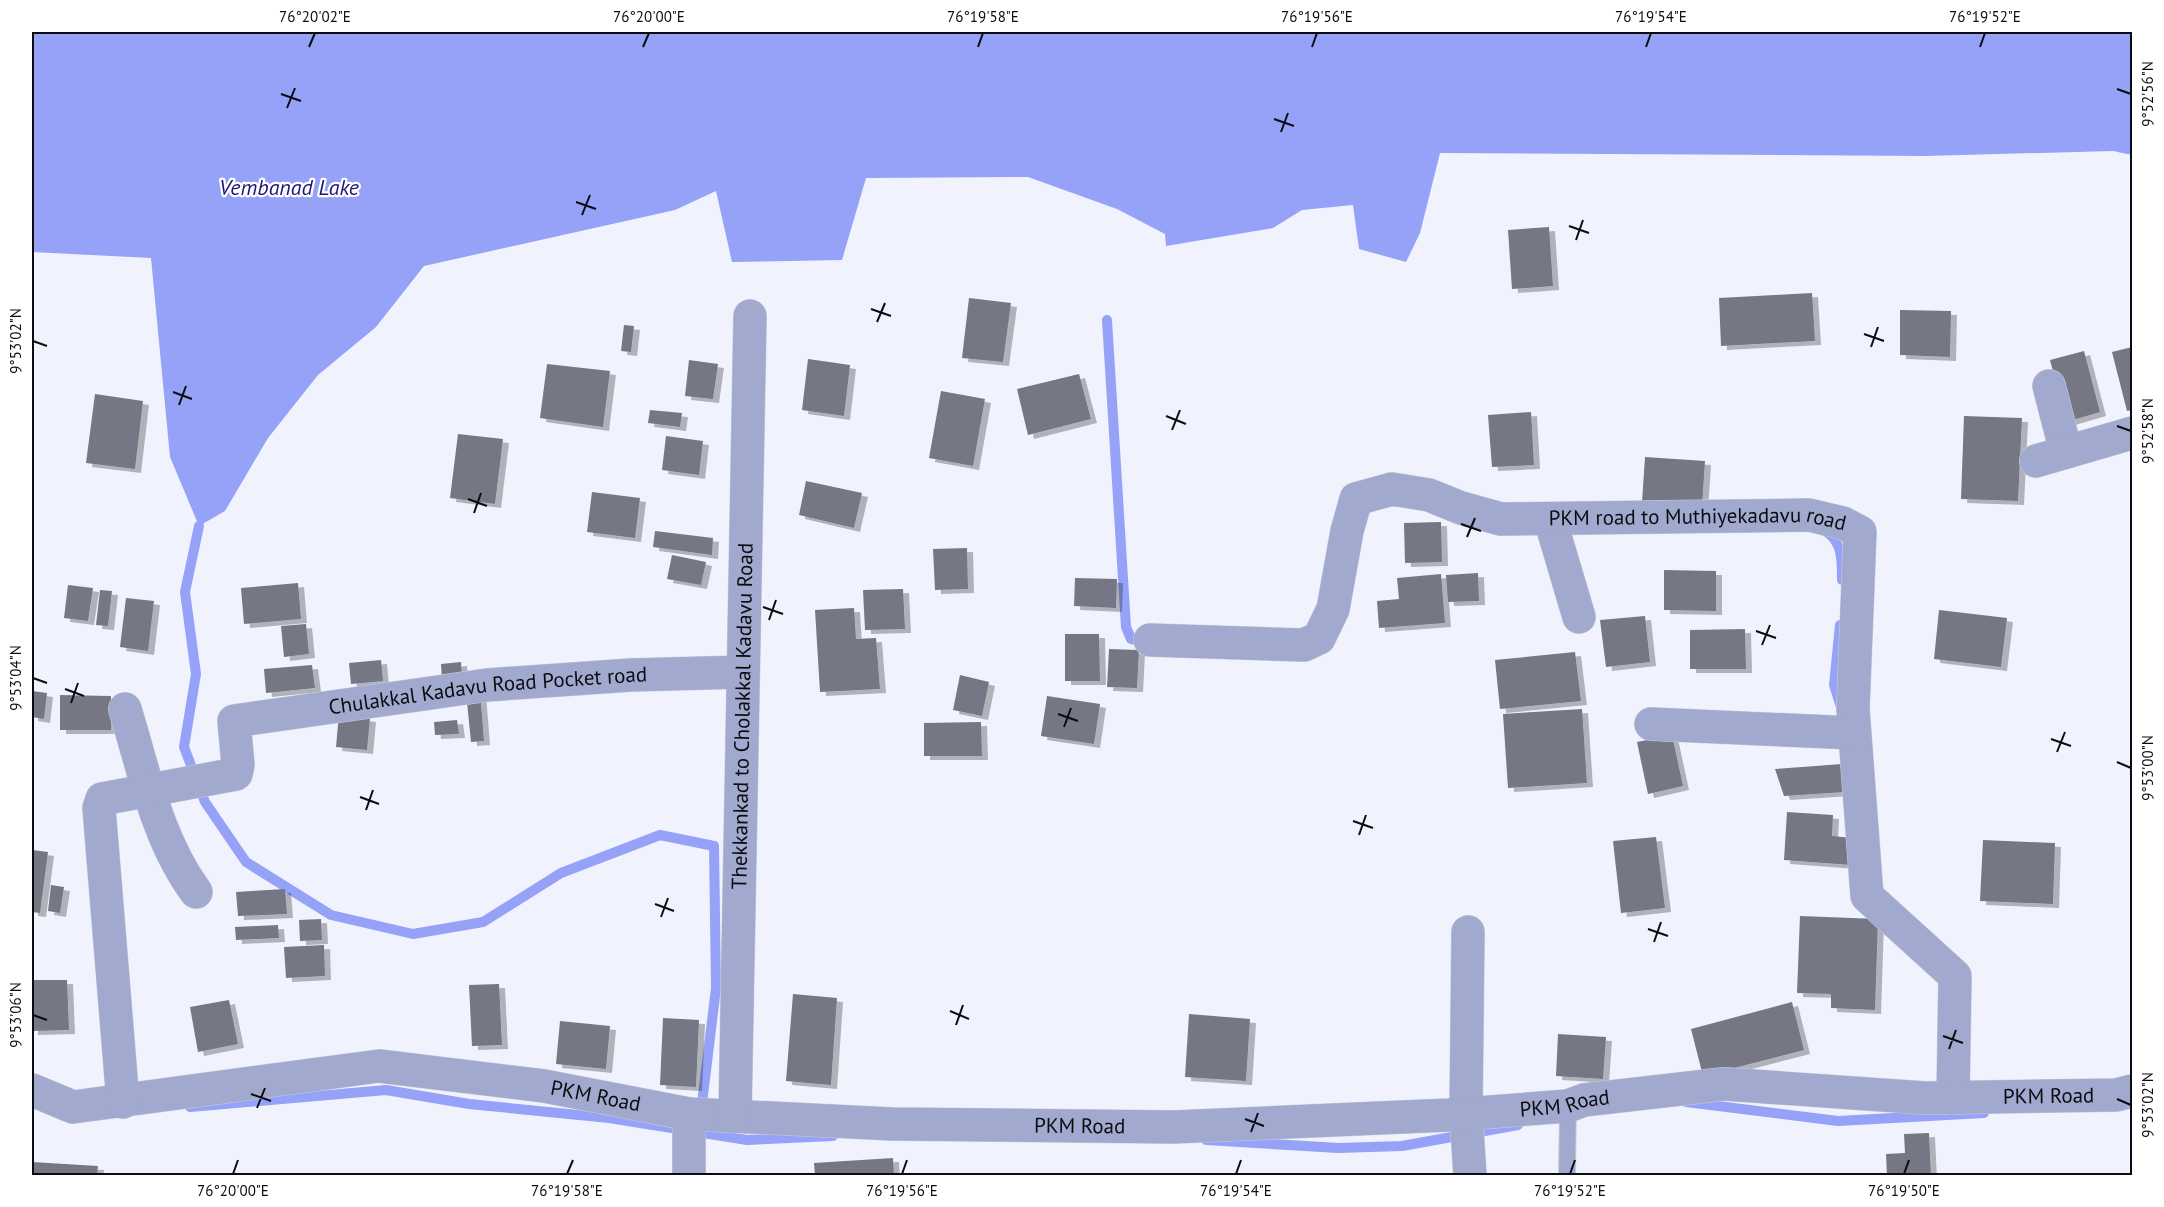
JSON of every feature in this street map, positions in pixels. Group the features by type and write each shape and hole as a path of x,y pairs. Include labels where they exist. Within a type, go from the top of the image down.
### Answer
{"street":[{"name":"Thekkankad to Cholakkal Kadavu Road","path":"735,1116 750,316"},
{"path":"2049,386 2066,452"},
{"path":"2036,461 2133,433"},
{"name":"PKM road to Muthiyekadavu road","path":"1150,640 1305,645 1319,638 1333,609 1347,531 1356,500 1392,489 1428,495 1461,508 1501,519 1809,515 1843,523 1860,532 1853,709 1867,896 1955,976 1953,1097"},
{"path":"1550,519 1579,617"},
{"name":"Chulakkal Kadavu Road Pocket road","path":"150,790 236,774 238,765 234,721 487,685 631,675 743,672"},
{"path":"125,709 170,847 182,873 196,892"},
{"path":"1651,724 1854,733"},
{"path":"123,1102 99,808 102,799 150,790"},
{"path":"1468,932 1466,1113 1470,1176"},
{"name":"PKM Road","path":"48,1101 73,1107 123,1102 379,1066 544,1086 689,1114 892,1124 1174,1127 1466,1113 1568,1106 1584,1100 1724,1084 1925,1098 2116,1095 2133,1091"},
{"path":"689,1114 689,1176"}],"lane":[{"path":"1567,1176 1568,1106"}],"water":[{"name":"Vembanad Lake","path":"32,32 2132,32 2132,155 2113,151 1926,156 1440,153 1420,233 1406,262 1359,249 1353,205 1302,210 1273,228 1166,246 1165,234 1117,209 1028,177 866,178 842,260 732,262 716,191 675,210 424,266 376,327 318,375 268,438 225,511 199,526 170,457 151,258 32,252"}],"building":[{"path":"1549,227 1553,286 1512,289 1508,230"},
{"path":"1812,293 1815,341 1721,346 1719,298"},
{"path":"969,298 1011,303 1003,362 962,358"},
{"path":"1900,310 1951,311 1950,357 1900,355"},
{"path":"624,325 634,326 631,352 621,351"},
{"path":"2132,347 2132,410 2127,411 2112,352"},
{"path":"2084,351 2100,412 2066,422 2050,360"},
{"path":"808,359 850,365 844,416 802,410"},
{"path":"689,360 718,364 713,399 685,396"},
{"path":"547,364 610,371 603,427 540,418"},
{"path":"1079,374 1091,419 1028,435 1017,389"},
{"path":"941,391 985,399 973,466 929,458"},
{"path":"95,394 143,401 135,469 86,463"},
{"path":"650,410 682,413 680,427 648,423"},
{"path":"1531,412 1534,465 1492,467 1488,415"},
{"path":"1964,416 2022,418 2018,501 1961,499"},
{"path":"458,434 503,439 495,504 450,498"},
{"path":"666,436 703,441 699,475 662,470"},
{"path":"1645,457 1705,461 1702,506 1642,502"},
{"path":"806,481 862,493 854,528 799,515"},
{"path":"592,492 640,498 635,538 587,532"},
{"path":"1441,522 1442,562 1405,563 1404,523"},
{"path":"655,531 713,538 712,555 653,547"},
{"path":"967,548 968,589 935,590 933,549"},
{"path":"672,555 706,562 701,585 667,579"},
{"path":"1664,570 1716,571 1716,611 1664,610"},
{"path":"1478,573 1479,601 1448,602 1446,575"},
{"path":"1441,574 1445,623 1379,628 1377,601 1399,599 1397,578"},
{"path":"1075,578 1117,579 1116,608 1074,606"},
{"path":"298,583 301,619 244,624 241,588"},
{"path":"68,585 93,588 88,621 64,618"},
{"path":"903,589 905,629 865,630 863,590"},
{"path":"100,590 112,591 108,626 96,625"},
{"path":"126,598 154,601 148,651 120,647"},
{"path":"854,608 856,639 876,638 880,689 820,692 815,610"},
{"path":"1939,610 2007,618 2001,667 1934,659"},
{"path":"1645,616 1650,662 1606,667 1600,620"},
{"path":"306,624 309,654 284,657 281,626"},
{"path":"1745,629 1746,669 1690,669 1690,630"},
{"path":"1065,634 1099,634 1100,681 1065,681"},
{"path":"1109,649 1139,650 1137,688 1107,687"},
{"path":"1575,652 1581,701 1500,709 1495,660"},
{"path":"381,660 383,681 351,684 349,663"},
{"path":"461,662 462,677 442,679 441,664"},
{"path":"312,665 315,688 266,693 264,669"},
{"path":"960,675 989,682 982,716 953,710"},
{"path":"32,691 47,693 44,719 32,717"},
{"path":"480,691 484,741 471,742 466,692"},
{"path":"60,695 111,696 111,730 60,730"},
{"path":"1047,696 1100,704 1094,744 1041,736"},
{"path":"1582,709 1587,783 1508,788 1503,714"},
{"path":"339,714 370,718 367,750 336,747"},
{"path":"457,720 459,734 435,735 434,722"},
{"path":"981,722 982,756 924,756 924,723"},
{"path":"1672,735 1683,786 1648,794 1637,742"},
{"path":"1842,764 1845,792 1784,796 1775,769"},
{"path":"1787,812 1833,815 1832,836 1853,838 1851,865 1784,860"},
{"path":"1656,837 1665,908 1621,913 1613,841"},
{"path":"1983,840 2055,843 2053,904 1980,901"},
{"path":"32,850 48,852 40,913 32,912"},
{"path":"51,885 64,887 60,913 48,911"},
{"path":"285,889 287,914 238,916 236,892"},
{"path":"1800,916 1878,919 1875,1010 1831,1008 1831,994 1797,993"},
{"path":"321,919 322,940 300,941 299,920"},
{"path":"278,925 279,938 236,940 235,927"},
{"path":"324,945 325,976 286,978 284,947"},
{"path":"32,980 67,980 69,1030 32,1031"},
{"path":"499,984 502,1045 472,1046 469,985"},
{"path":"793,994 837,998 831,1085 786,1081"},
{"path":"229,1000 238,1044 198,1052 190,1007"},
{"path":"1792,1002 1804,1050 1703,1076 1691,1029"},
{"path":"1189,1014 1250,1019 1246,1081 1185,1077"},
{"path":"663,1018 699,1020 696,1087 660,1085"},
{"path":"560,1021 610,1026 606,1069 556,1064"},
{"path":"1558,1034 1606,1037 1603,1079 1556,1076"},
{"path":"1929,1133 1931,1176 1887,1176 1886,1154 1905,1153 1904,1134"},
{"path":"893,1158 894,1176 815,1176 814,1163"},
{"path":"32,1162 98,1166 97,1176 32,1176"}],"waterway":[{"path":"1107,320 1126,627 1131,639 1146,643"},
{"path":"199,526 185,592 196,674 184,747 205,802 246,862 331,915 413,934 483,922 561,873 660,835 714,846 716,988 701,1112"},
{"path":"1821,529 1834,538 1840,550 1842,580"},
{"path":"1840,625 1834,685 1841,707"},
{"path":"190,1107 386,1090 469,1104 609,1118 747,1140 833,1136"},
{"path":"1686,1102 1838,1121 1984,1113"},
{"path":"1206,1140 1338,1148 1402,1146 1518,1125"}]}
